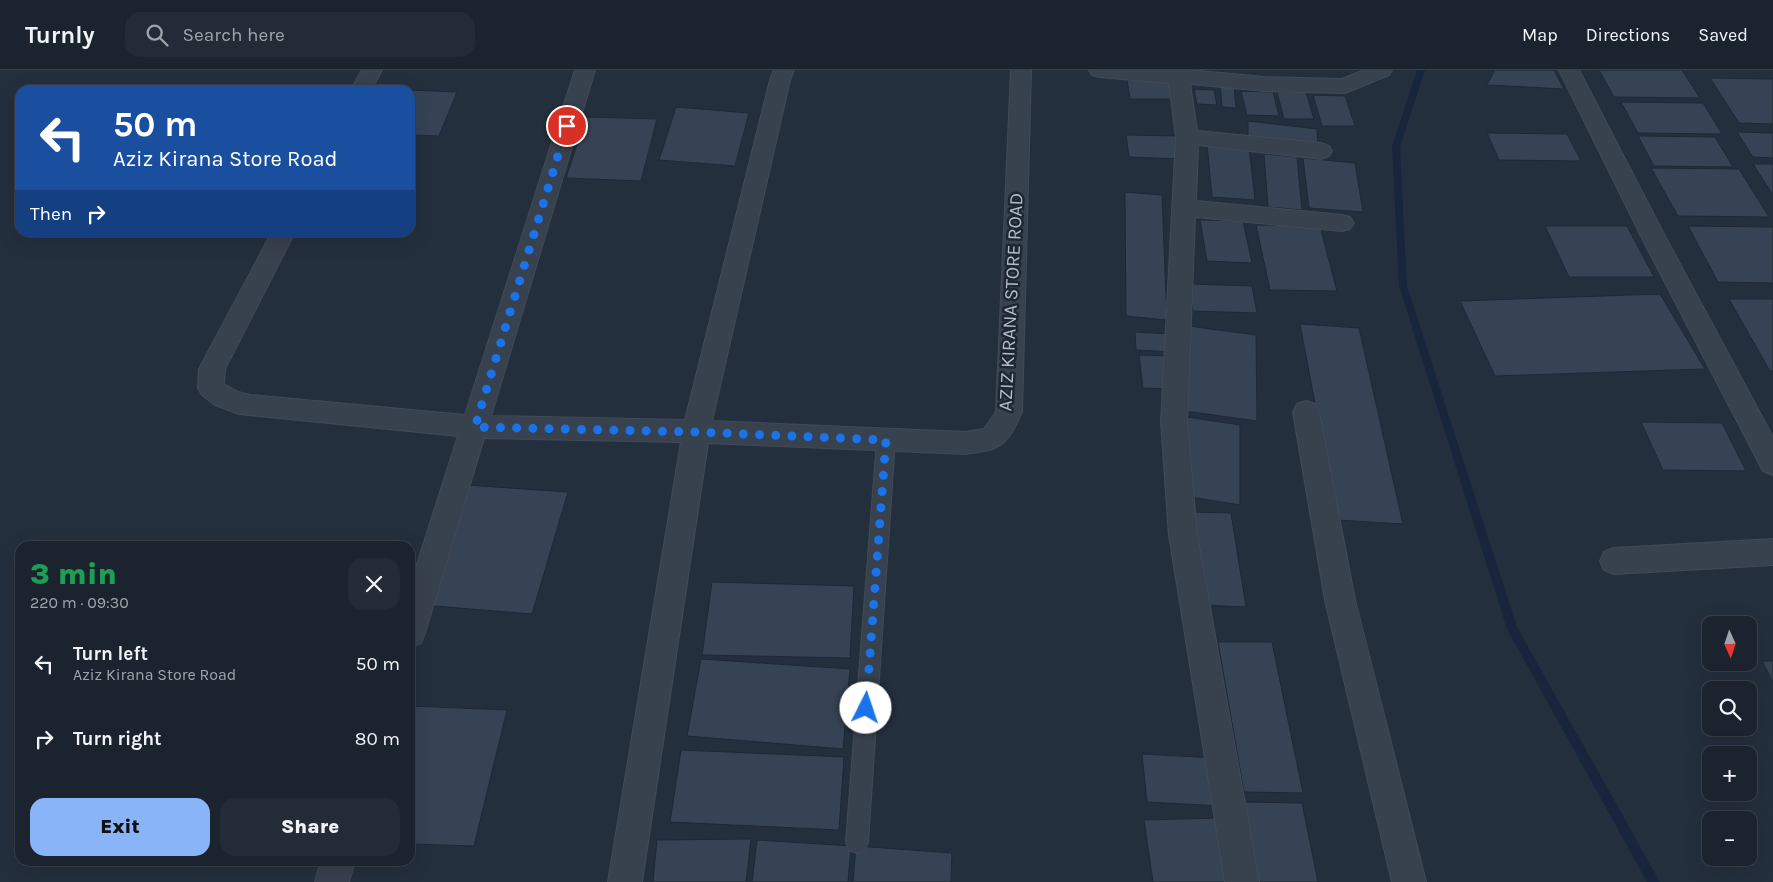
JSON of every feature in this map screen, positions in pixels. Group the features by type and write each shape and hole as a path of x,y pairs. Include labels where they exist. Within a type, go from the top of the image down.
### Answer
{"street":[{"path":"364,85 372,70"},
{"path":"415,617 585,70"},
{"path":"625,882 696,432 780,80 784,70"},
{"name":"AZIZ KIRANA STORE ROAD","path":"281,237 212,369 211,388 220,397 233,402 250,406 475,427 696,432 965,443 988,441 1000,431 1009,412 1021,70"},
{"path":"1100,70 1268,77 1345,86 1382,70"},
{"path":"1569,70 1655,240 1773,463"},
{"path":"1178,73 1187,137 1174,422 1179,496 1183,535 1242,882"},
{"path":"1187,137 1322,151"},
{"path":"1185,208 1342,223"},
{"path":"1306,412 1340,600 1409,882"},
{"path":"1614,561 1773,552"},
{"path":"332,882 337,866"}],"lane":[{"path":"857,842 886,440"}],"building":[{"path":"1495,70 1554,70 1564,89 1487,85"},
{"path":"1599,70 1682,70 1700,98 1614,97"},
{"path":"1710,78 1773,79 1773,124 1739,123"},
{"path":"1127,80 1170,80 1174,99 1130,99"},
{"path":"1220,84 1234,85 1236,108 1222,107"},
{"path":"1194,89 1214,90 1217,105 1197,104"},
{"path":"415,90 457,92 439,136 415,135"},
{"path":"1241,91 1273,92 1279,116 1247,115"},
{"path":"1277,92 1306,92 1314,119 1284,119"},
{"path":"1313,95 1345,96 1355,126 1322,126"},
{"path":"1621,102 1703,103 1722,134 1638,133"},
{"path":"676,107 749,113 735,166 659,160"},
{"path":"586,117 657,119 641,181 566,178"},
{"path":"1248,121 1317,129 1318,149 1248,140"},
{"path":"1737,132 1773,133 1773,158 1753,157"},
{"path":"1487,133 1567,134 1581,161 1499,160"},
{"path":"1126,135 1179,136 1183,159 1129,157"},
{"path":"1638,136 1715,137 1733,167 1654,166"},
{"path":"1207,144 1249,147 1255,200 1212,197"},
{"path":"1264,154 1297,157 1302,210 1268,207"},
{"path":"1303,158 1355,163 1363,212 1309,208"},
{"path":"1753,164 1773,164 1773,195"},
{"path":"1651,168 1739,169 1769,217 1678,216"},
{"path":"1125,192 1162,195 1167,320 1126,316"},
{"path":"1200,220 1243,221 1252,263 1207,261"},
{"path":"1256,225 1320,226 1337,291 1270,290"},
{"path":"1545,226 1627,226 1654,277 1569,277"},
{"path":"1688,226 1773,227 1773,283 1718,282"},
{"path":"1189,284 1252,286 1257,313 1193,311"},
{"path":"1660,294 1705,369 1495,376 1460,301"},
{"path":"1729,299 1773,299 1773,371 1770,371"},
{"path":"1300,324 1359,328 1403,524 1337,520"},
{"path":"1188,326 1256,335 1257,421 1185,411"},
{"path":"1135,332 1171,334 1173,352 1136,350"},
{"path":"1139,355 1170,356 1174,389 1143,388"},
{"path":"1187,417 1240,425 1240,505 1184,496"},
{"path":"1641,422 1722,423 1746,471 1663,470"},
{"path":"466,485 568,492 532,614 422,605"},
{"path":"1189,512 1231,513 1246,607 1203,605"},
{"path":"712,582 854,586 850,658 702,655"},
{"path":"1218,642 1272,642 1303,793 1244,792"},
{"path":"701,659 850,669 843,749 687,736"},
{"path":"1762,661 1773,661 1773,682"},
{"path":"415,706 507,710 474,846 415,844"},
{"path":"681,750 844,757 839,830 670,822"},
{"path":"1142,754 1215,758 1221,806 1147,802"},
{"path":"1242,802 1302,803 1318,882 1255,882"},
{"path":"1218,818 1230,882 1153,882 1144,820"},
{"path":"751,839 746,882 653,882 657,840"},
{"path":"757,840 851,846 848,882 752,882"},
{"path":"856,846 952,853 951,882 853,882"}],"waterway":[{"path":"1421,70 1396,147 1403,286 1512,629 1654,882"}],"route":[{"path":"567,126 475,427 696,432 886,440 866,708"}]}
